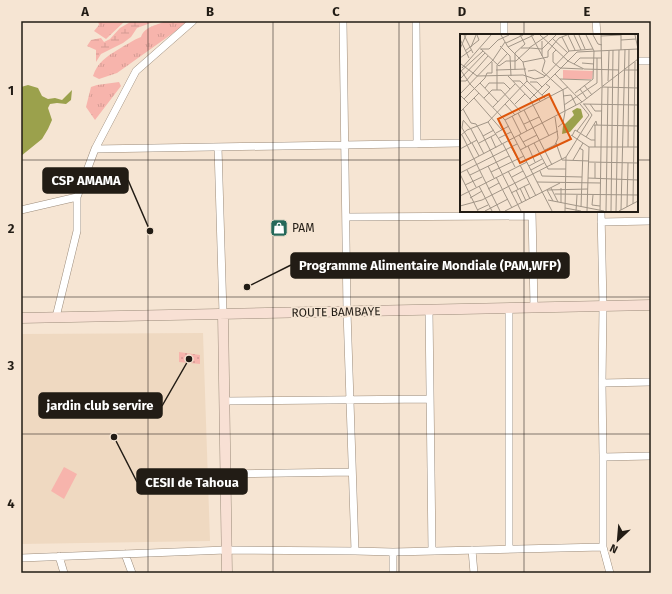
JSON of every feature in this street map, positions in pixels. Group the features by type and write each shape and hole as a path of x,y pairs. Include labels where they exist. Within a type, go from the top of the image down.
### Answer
{"street":[{"path":"56,318 78,231 77,197 95,149 136,71 186,24 193,21"},
{"path":"343,21 347,311 355,550"},
{"path":"416,21 417,144"},
{"path":"504,21 504,34"},
{"path":"596,21 596,34"},
{"path":"638,61 651,61"},
{"path":"95,149 460,143"},
{"path":"218,147 223,314 227,573"},
{"path":"21,210 77,197"},
{"path":"601,212 603,306 603,547 610,573"},
{"path":"346,217 532,213 534,307"},
{"path":"601,222 651,221"},
{"name":"ROUTE BAMBAYE","path":"21,318 651,305"},
{"path":"509,308 509,549"},
{"path":"429,310 432,551"},
{"path":"602,383 651,382"},
{"path":"224,401 430,400"},
{"path":"603,457 651,456"},
{"path":"225,474 352,472"},
{"path":"21,558 226,550 355,550 393,552 603,547"},
{"path":"472,550 474,573"},
{"path":"393,552 393,573"},
{"path":"125,554 132,573"},
{"path":"58,556 64,573"}],"shaded area":[{"path":"28,85 38,88 42,96 48,99 55,98 62,100 72,90 71,100 66,104 50,104 48,108 52,120 48,129 42,139 21,156 21,87"},
{"path":"203,333 210,541 21,544 21,334"}],"green space":[{"path":"98,21 125,21 106,39 94,31 99,25"},
{"path":"132,21 156,21 137,28 131,37 123,43 101,54 96,62 96,50 87,46 91,40 101,38 104,42 110,39 120,28"},
{"path":"165,21 190,21 117,73 99,79 93,76 97,67 107,57 141,37 148,28"},
{"path":"119,82 121,86 95,120 86,107 91,87"},
{"path":"179,352 200,355 200,364 179,362"},
{"path":"64,467 77,474 64,499 51,491"}],"place":[{"name":"PAM","path":"279,228"},
{"name":"CSP AMAMA","path":"150,231"},
{"name":"Programme Alimentaire Mondiale (PAM,WFP)","path":"247,287"},
{"name":"jardin club servire","path":"189,359"},
{"name":"CESII de Tahoua","path":"114,437"}]}
